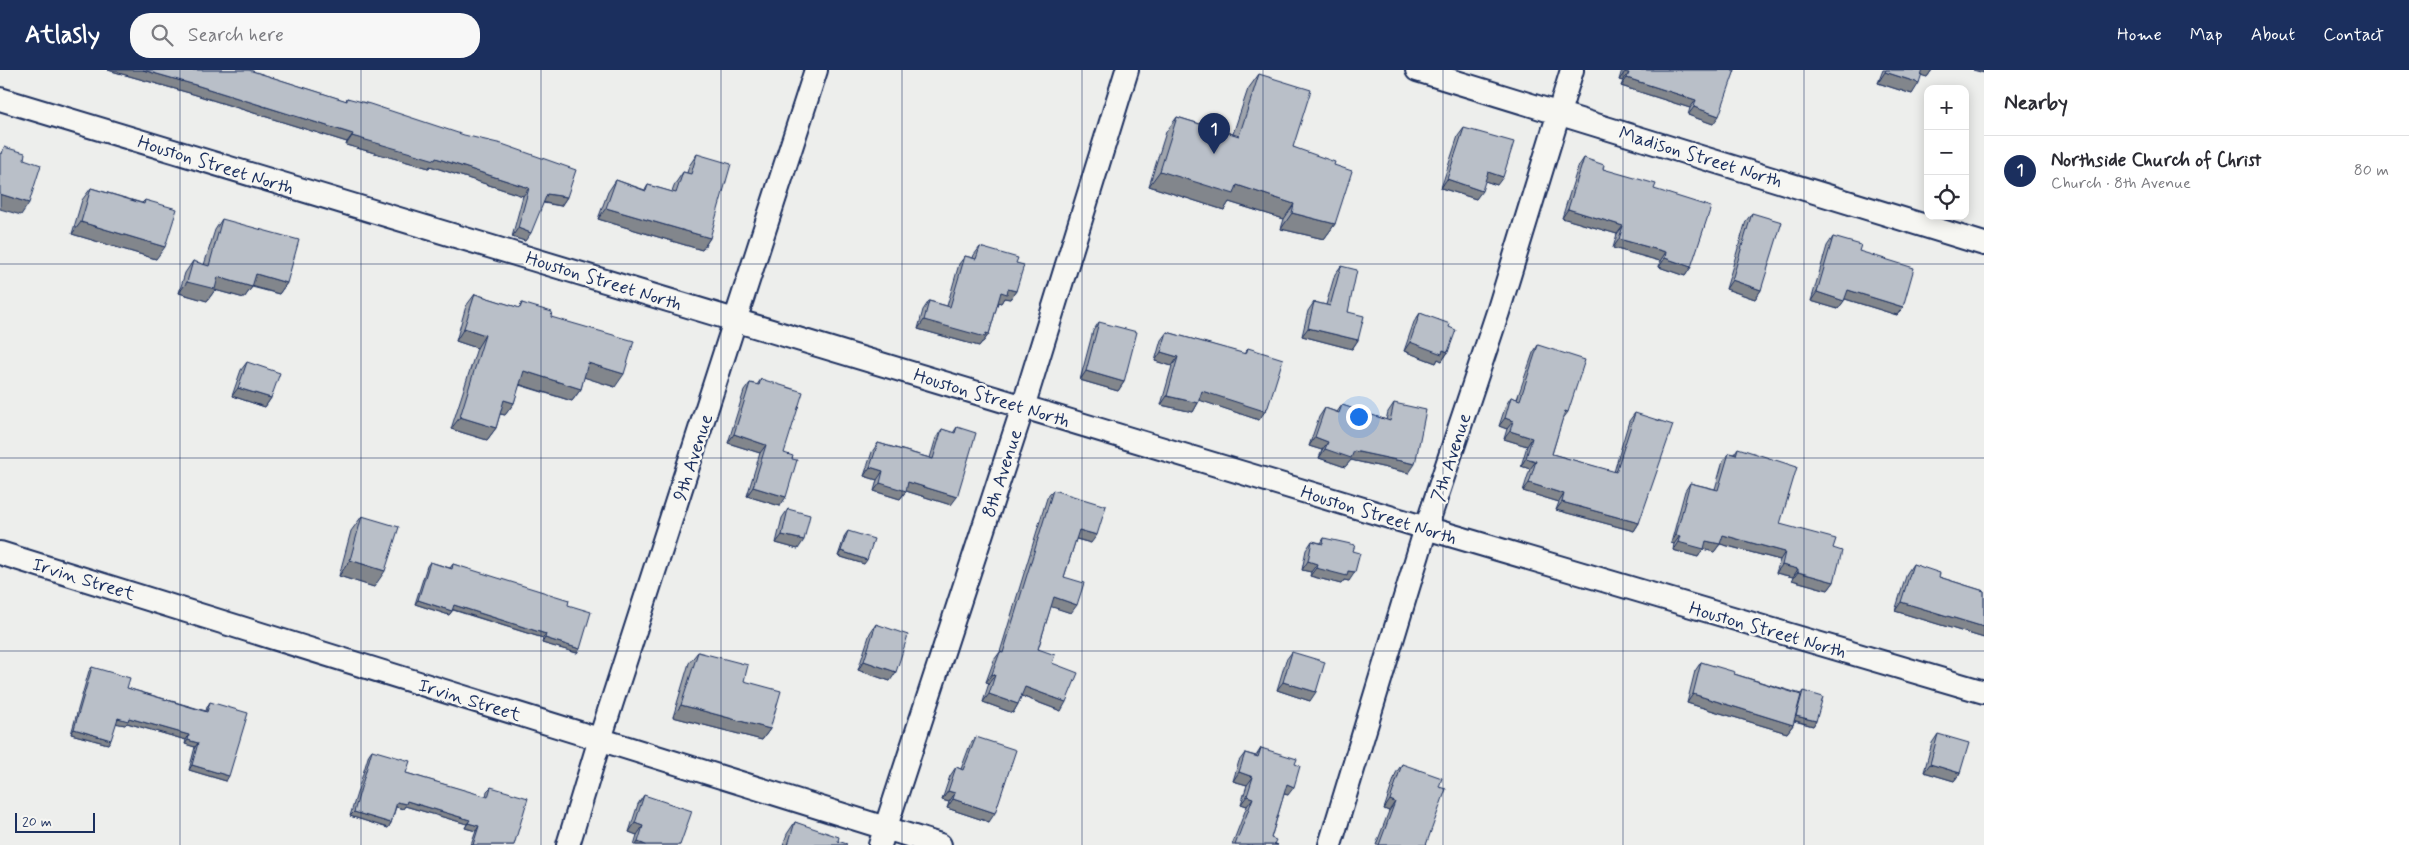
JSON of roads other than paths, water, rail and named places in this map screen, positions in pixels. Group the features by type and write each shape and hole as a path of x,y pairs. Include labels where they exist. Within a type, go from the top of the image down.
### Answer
{"street":[{"name":"9th Avenue","path":"568,845 600,739 816,70"},
{"name":"8th Avenue","path":"882,837 1023,406 1127,70"},
{"name":"Madison Street North","path":"1417,70 1983,238"},
{"name":"7th Avenue","path":"1330,845 1426,528 1498,312 1572,70"},
{"name":"Houston Street North","path":"0,99 1426,528 1984,692"},
{"name":"Irvin Street","path":"0,552 600,739 882,837 940,845"}],"place":[{"name":"Northside Church of Christ","path":"1214,154"}]}
